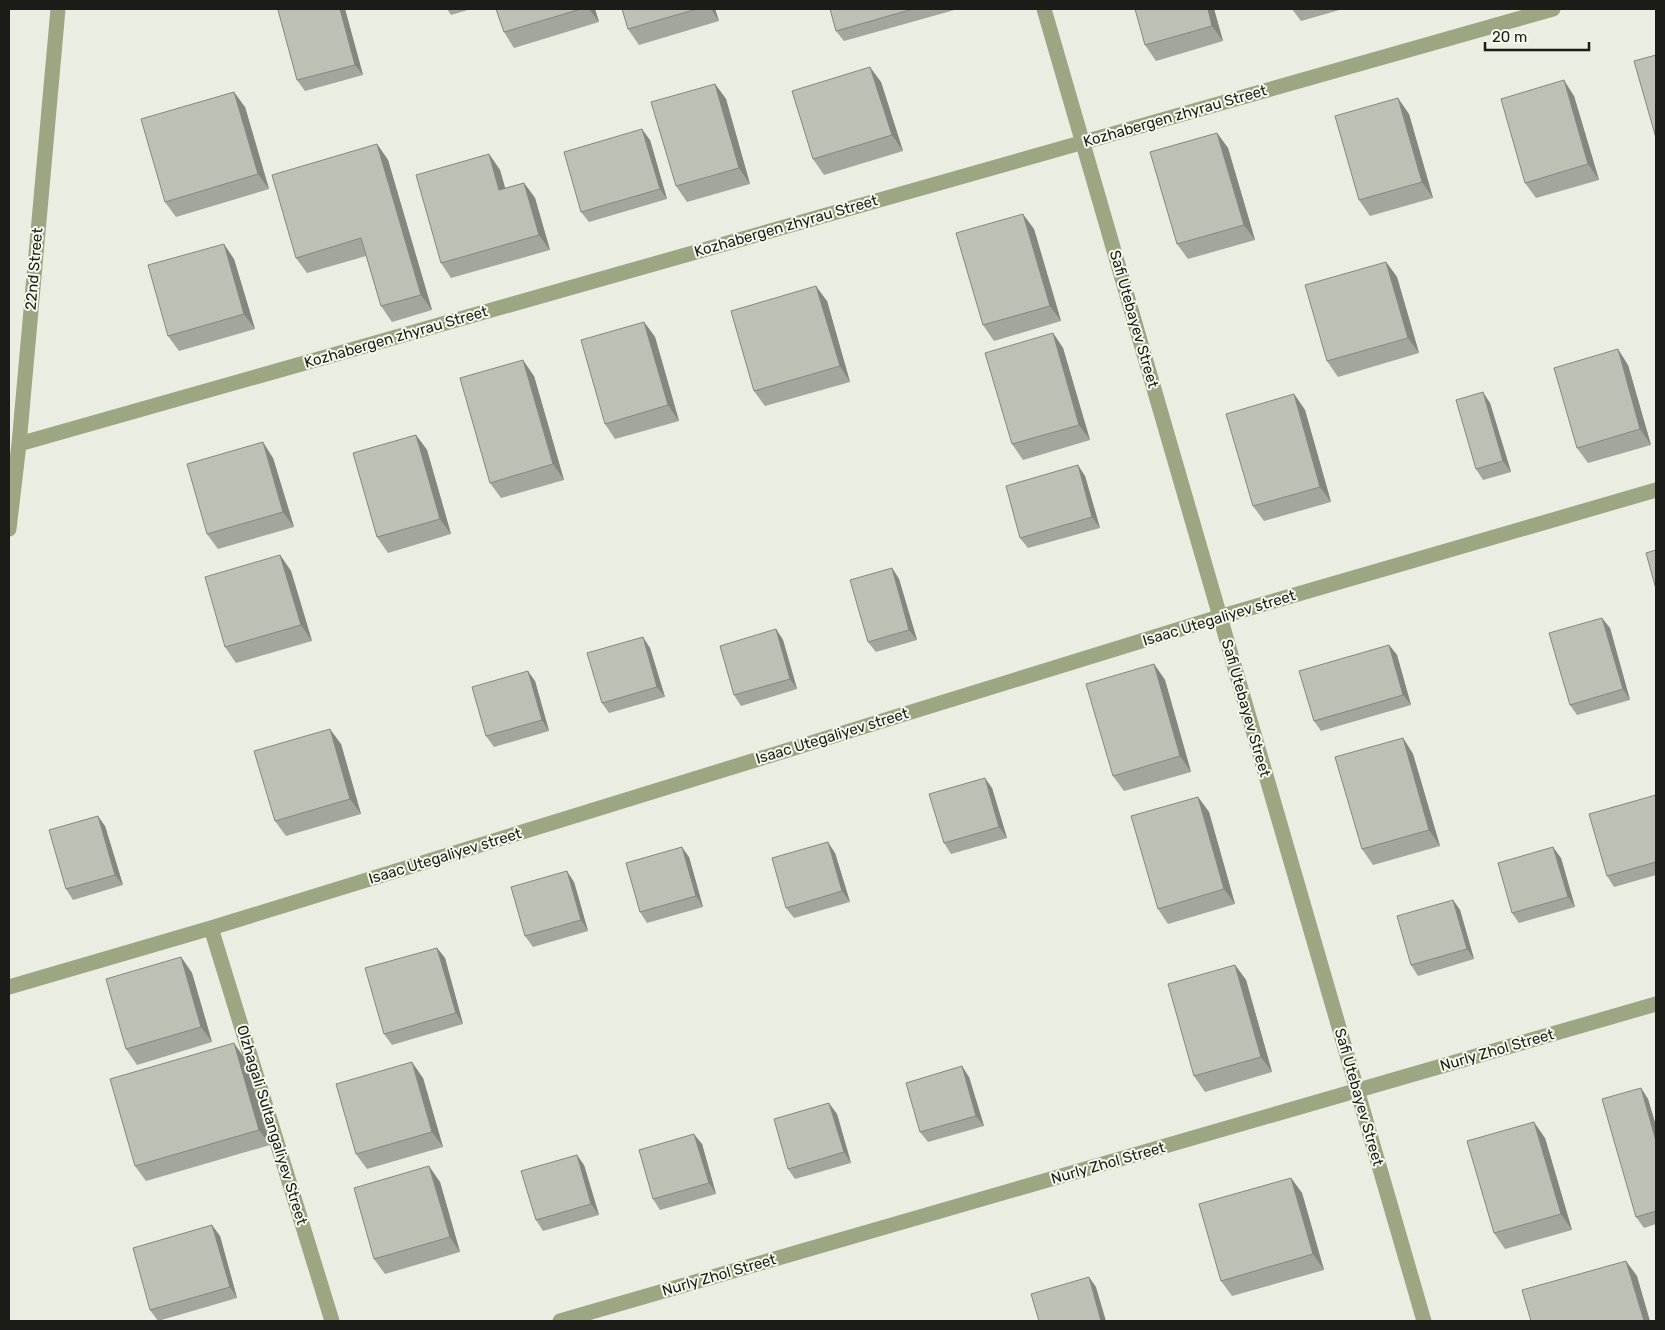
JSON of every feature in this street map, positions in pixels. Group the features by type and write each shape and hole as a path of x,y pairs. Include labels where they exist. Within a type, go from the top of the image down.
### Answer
{"street":[{"name":"22nd Street","path":"9,529 58,9"},
{"name":"Safi Utebayev Street","path":"1044,9 1424,1321"},
{"name":"Kozhabergen zhyrau Street","path":"18,444 1553,9"},
{"name":"Isaac Utegaliyev street","path":"9,987 211,928 1219,617 1656,490"},
{"name":"Olzhagali Sultangaliyev Street","path":"211,928 332,1321"},
{"name":"Nurly Zhol Street","path":"560,1321 1656,1004"}],"building":[{"path":"340,9 355,65 297,80 278,10"},
{"path":"496,9 581,9 504,32"},
{"path":"622,9 697,9 628,29"},
{"path":"830,9 913,9 836,31"},
{"path":"1135,9 1208,9 1212,26 1145,45"},
{"path":"1656,55 1656,138 1634,61"},
{"path":"870,67 892,135 813,159 792,91"},
{"path":"1564,80 1588,164 1525,183 1501,99"},
{"path":"715,84 739,168 676,186 651,102"},
{"path":"234,92 258,174 165,202 141,119"},
{"path":"1398,98 1422,182 1359,200 1335,116"},
{"path":"642,129 660,189 581,212 564,152"},
{"path":"1217,133 1244,225 1177,244 1150,152"},
{"path":"377,144 421,295 381,306 361,238 296,258 272,175"},
{"path":"489,154 499,190 524,183 539,235 441,263 416,175"},
{"path":"1023,214 1050,306 983,325 956,233"},
{"path":"224,244 244,314 168,336 148,265"},
{"path":"1386,262 1408,338 1327,361 1305,285"},
{"path":"816,286 840,366 754,391 731,311"},
{"path":"644,322 668,405 605,424 581,340"},
{"path":"1053,333 1079,425 1012,444 985,353"},
{"path":"1618,349 1640,429 1577,448 1554,368"},
{"path":"523,360 553,464 490,483 460,378"},
{"path":"1483,392 1503,461 1476,469 1456,400"},
{"path":"1294,394 1320,487 1253,506 1226,414"},
{"path":"416,435 440,519 377,537 353,453"},
{"path":"263,442 283,512 207,534 187,464"},
{"path":"1078,465 1092,517 1020,538 1006,486"},
{"path":"1656,550 1656,589 1646,553"},
{"path":"280,555 301,625 225,647 205,577"},
{"path":"892,568 909,630 868,642 850,580"},
{"path":"1602,618 1623,689 1570,705 1549,633"},
{"path":"776,629 790,679 734,695 720,646"},
{"path":"643,637 657,687 602,703 587,653"},
{"path":"1389,645 1403,695 1314,721 1299,671"},
{"path":"1154,664 1180,756 1113,776 1086,684"},
{"path":"528,671 542,720 486,736 472,687"},
{"path":"330,729 350,799 275,821 254,751"},
{"path":"1403,738 1429,830 1362,849 1335,757"},
{"path":"985,778 999,827 944,843 929,794"},
{"path":"1656,795 1656,862 1607,876 1589,814"},
{"path":"1198,797 1224,889 1158,909 1131,816"},
{"path":"98,816 115,875 66,889 49,830"},
{"path":"828,842 842,891 786,908 772,858"},
{"path":"682,847 696,896 640,912 626,863"},
{"path":"1553,847 1568,897 1512,913 1498,863"},
{"path":"567,871 581,920 525,936 511,887"},
{"path":"1453,900 1467,949 1411,965 1397,916"},
{"path":"437,948 456,1013 384,1034 365,968"},
{"path":"181,957 201,1027 126,1049 106,979"},
{"path":"1235,965 1261,1057 1194,1076 1168,984"},
{"path":"234,1043 259,1130 135,1166 110,1079"},
{"path":"412,1062 432,1132 356,1154 336,1084"},
{"path":"962,1066 976,1116 920,1132 906,1083"},
{"path":"1641,1088 1656,1141 1656,1211 1636,1217 1602,1099"},
{"path":"829,1103 844,1152 788,1169 774,1119"},
{"path":"1534,1122 1561,1214 1494,1233 1467,1141"},
{"path":"694,1134 709,1183 653,1199 639,1150"},
{"path":"577,1155 591,1204 536,1220 521,1171"},
{"path":"429,1166 450,1237 374,1259 354,1188"},
{"path":"1291,1178 1313,1254 1221,1281 1199,1204"},
{"path":"212,1225 230,1287 150,1310 133,1248"},
{"path":"1626,1261 1644,1321 1531,1321 1522,1290"},
{"path":"1089,1277 1101,1321 1039,1321 1031,1294"}]}
